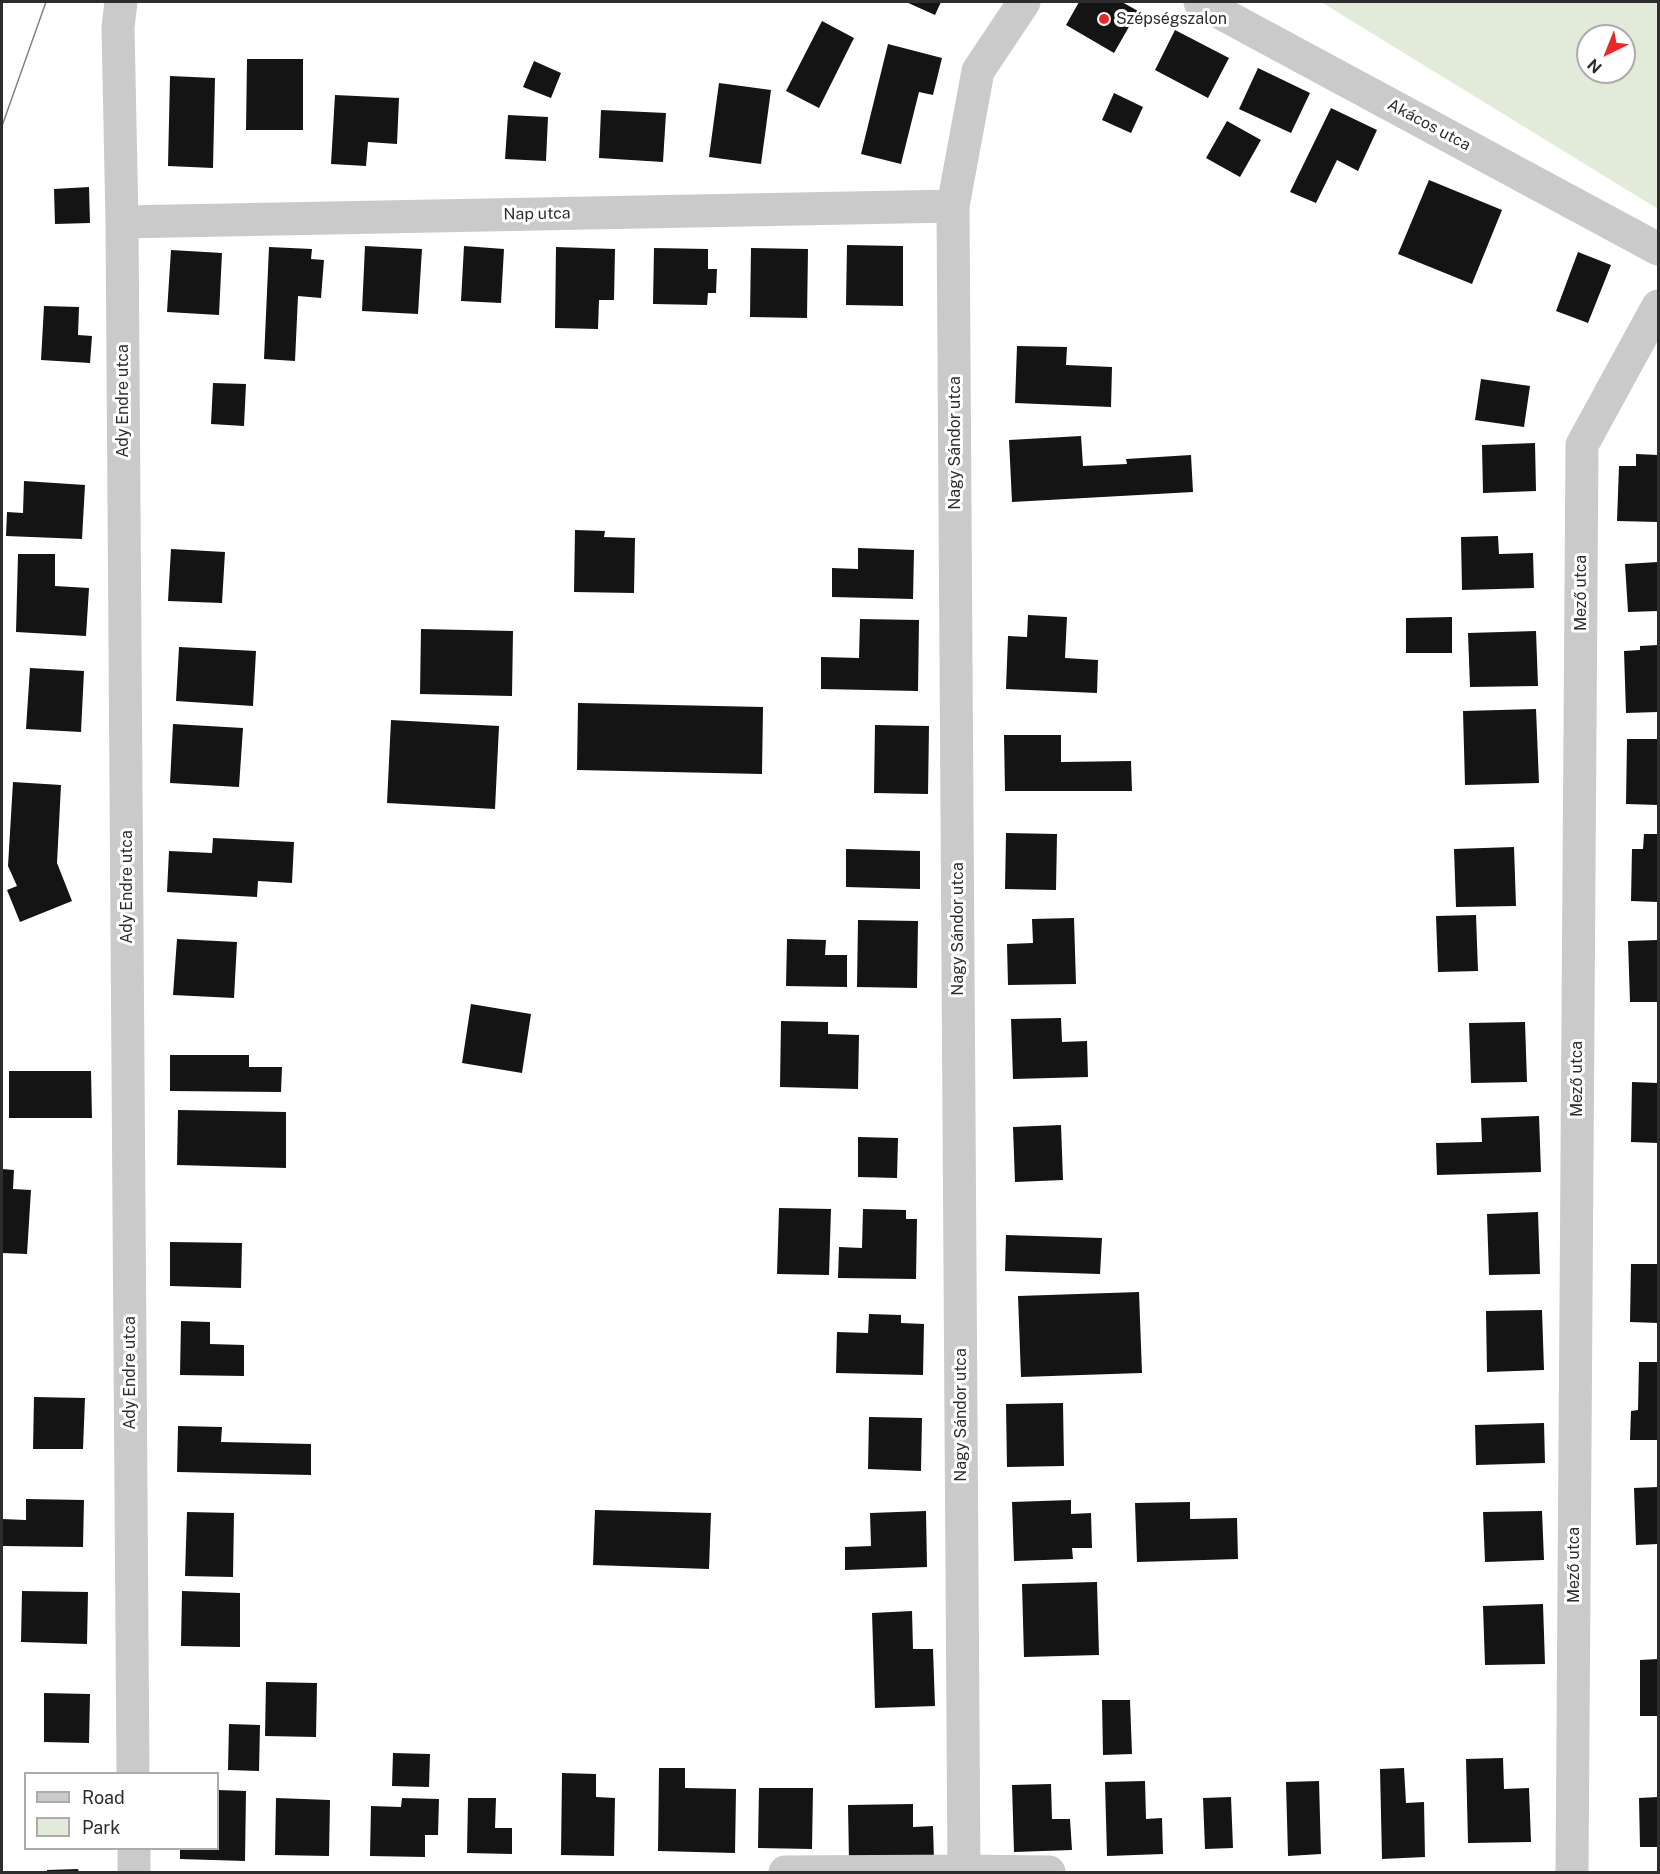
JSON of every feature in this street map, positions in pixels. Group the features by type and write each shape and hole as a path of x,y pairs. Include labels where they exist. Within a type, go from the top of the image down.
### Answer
{"street":[{"name":"Ady Endre utca","path":"121,2 118,27 122,222 134,1772"},
{"name":"Nagy Sándor utca","path":"964,1872 953,206 978,71 1024,2"},
{"name":"Akácos utca","path":"1200,2 1659,249"},
{"name":"Nap utca","path":"122,222 953,206"},
{"name":"Mező utca","path":"1572,1872 1582,445 1659,306"},
{"path":"134,1850 134,1872"},
{"path":"785,1872 1049,1872"}],"green space":[{"path":"1321,2 1658,2 1658,209"}],"building":[{"path":"906,2 941,2 935,15"},
{"path":"1079,2 1122,2 1138,11 1114,53 1066,25"},
{"path":"822,21 854,38 819,108 786,91"},
{"path":"1175,30 1229,58 1208,98 1155,70"},
{"path":"888,44 942,58 933,95 919,92 901,164 861,154"},
{"path":"247,59 303,59 303,130 246,130"},
{"path":"534,61 561,73 551,98 523,87"},
{"path":"1258,68 1310,93 1291,133 1239,109"},
{"path":"170,76 215,78 213,168 168,166"},
{"path":"719,83 771,90 761,164 709,157"},
{"path":"1114,93 1143,107 1131,133 1102,120"},
{"path":"335,95 399,98 397,144 368,142 366,166 331,164"},
{"path":"1331,108 1377,130 1358,171 1337,160 1316,203 1290,192"},
{"path":"601,110 666,113 663,162 599,158"},
{"path":"508,115 548,117 546,161 505,159"},
{"path":"1227,121 1261,140 1240,177 1206,158"},
{"path":"1429,180 1502,210 1472,284 1398,254"},
{"path":"89,187 90,223 55,224 54,189"},
{"path":"847,245 903,246 903,306 846,305"},
{"path":"365,246 422,249 418,314 362,311"},
{"path":"464,246 504,249 501,303 461,301"},
{"path":"269,247 312,249 311,259 324,260 321,298 298,296 295,361 264,359"},
{"path":"556,247 615,249 614,300 599,300 598,329 555,328"},
{"path":"654,248 708,249 708,269 717,269 716,293 708,293 707,305 653,304"},
{"path":"751,248 808,249 807,318 750,317"},
{"path":"171,250 222,253 219,315 167,312"},
{"path":"1578,252 1611,265 1588,323 1556,311"},
{"path":"44,306 79,307 78,335 92,336 90,363 41,360"},
{"path":"1017,346 1067,347 1066,365 1112,367 1111,407 1015,403"},
{"path":"1481,379 1530,386 1524,427 1475,420"},
{"path":"213,383 246,384 244,426 211,424"},
{"path":"1081,436 1083,466 1127,464 1126,459 1191,455 1193,492 1012,502 1009,440"},
{"path":"1535,443 1536,491 1483,493 1482,445"},
{"path":"1636,454 1658,455 1658,522 1617,521 1619,466 1636,466"},
{"path":"24,481 85,485 82,539 6,536 7,512 23,513"},
{"path":"575,530 605,531 604,537 635,538 634,593 574,592"},
{"path":"1498,536 1499,554 1533,553 1534,588 1462,590 1461,537"},
{"path":"858,548 914,550 913,599 832,597 832,568 858,569"},
{"path":"171,549 225,552 222,603 168,601"},
{"path":"18,554 55,554 55,586 89,588 86,636 16,632"},
{"path":"1658,562 1658,611 1628,612 1625,564"},
{"path":"1028,615 1067,617 1065,658 1098,660 1097,693 1006,689 1008,636 1027,637"},
{"path":"1452,617 1452,653 1406,653 1406,618"},
{"path":"860,619 919,620 918,691 821,689 821,657 859,658"},
{"path":"421,629 513,631 512,696 420,694"},
{"path":"1536,631 1538,686 1470,687 1468,633"},
{"path":"1658,645 1658,712 1626,713 1624,651 1640,650 1640,646"},
{"path":"179,647 256,651 253,706 176,701"},
{"path":"30,668 84,671 81,732 26,729"},
{"path":"578,703 763,707 762,774 577,770"},
{"path":"1536,709 1539,783 1465,785 1463,711"},
{"path":"391,720 499,726 495,809 387,803"},
{"path":"173,724 243,728 239,787 170,783"},
{"path":"875,725 929,726 928,794 874,793"},
{"path":"1004,735 1061,735 1061,762 1131,761 1132,791 1005,791"},
{"path":"1627,739 1658,739 1658,805 1626,804"},
{"path":"13,782 61,785 57,863 72,901 20,922 7,890 17,886 8,866"},
{"path":"1006,833 1057,834 1056,890 1005,889"},
{"path":"1644,834 1658,834 1658,902 1631,901 1632,849 1643,849"},
{"path":"213,838 294,842 292,883 258,881 257,897 167,892 169,851 212,853"},
{"path":"1514,847 1516,906 1456,907 1454,849"},
{"path":"846,849 920,851 920,889 846,887"},
{"path":"1476,915 1478,971 1438,972 1436,916"},
{"path":"1074,918 1076,984 1008,985 1007,944 1033,943 1032,919"},
{"path":"858,920 918,921 917,988 857,987"},
{"path":"177,939 237,942 234,998 173,995"},
{"path":"787,939 826,940 825,955 847,955 847,987 786,986"},
{"path":"1658,940 1658,1002 1630,1002 1628,941"},
{"path":"471,1004 531,1014 522,1073 462,1063"},
{"path":"1061,1018 1062,1042 1087,1041 1088,1077 1013,1079 1011,1019"},
{"path":"781,1021 828,1022 828,1034 859,1035 858,1089 780,1087"},
{"path":"1525,1022 1527,1082 1471,1083 1469,1023"},
{"path":"170,1055 249,1055 249,1067 282,1067 281,1092 170,1091"},
{"path":"9,1071 91,1071 92,1118 9,1118"},
{"path":"1632,1082 1658,1083 1658,1143 1631,1142"},
{"path":"178,1110 286,1112 286,1168 177,1165"},
{"path":"1539,1116 1541,1172 1437,1175 1436,1143 1482,1142 1481,1118"},
{"path":"1061,1125 1063,1180 1015,1182 1013,1127"},
{"path":"858,1137 898,1138 897,1178 858,1177"},
{"path":"2,1169 14,1170 13,1189 31,1190 27,1254 2,1253"},
{"path":"779,1208 831,1209 829,1275 777,1274"},
{"path":"863,1209 906,1210 906,1219 917,1219 916,1279 838,1278 839,1247 862,1248"},
{"path":"1538,1212 1540,1274 1489,1275 1487,1214"},
{"path":"1006,1235 1102,1238 1100,1274 1005,1271"},
{"path":"170,1242 242,1243 241,1288 170,1286"},
{"path":"1631,1264 1658,1264 1658,1323 1630,1322"},
{"path":"1139,1292 1142,1373 1021,1377 1018,1296"},
{"path":"1542,1310 1544,1370 1487,1372 1486,1311"},
{"path":"869,1314 901,1315 901,1323 924,1324 923,1375 836,1373 837,1332 868,1333"},
{"path":"181,1321 210,1322 210,1344 244,1345 244,1376 180,1375"},
{"path":"1639,1362 1658,1362 1658,1440 1630,1440 1631,1411 1638,1410"},
{"path":"34,1397 85,1398 83,1449 33,1449"},
{"path":"1063,1403 1064,1466 1007,1467 1006,1404"},
{"path":"869,1417 922,1418 921,1471 868,1469"},
{"path":"1544,1423 1545,1463 1476,1465 1475,1425"},
{"path":"178,1426 222,1427 221,1442 311,1444 311,1475 177,1472"},
{"path":"1658,1487 1658,1544 1636,1545 1634,1488"},
{"path":"26,1499 84,1500 83,1547 2,1546 2,1519 26,1520"},
{"path":"1071,1500 1071,1514 1091,1513 1092,1548 1072,1548 1073,1559 1014,1561 1012,1502"},
{"path":"1190,1502 1190,1519 1237,1518 1238,1559 1137,1562 1135,1503"},
{"path":"595,1510 711,1513 709,1569 593,1565"},
{"path":"926,1511 927,1567 845,1570 845,1547 871,1546 870,1513"},
{"path":"1542,1511 1544,1560 1485,1562 1483,1512"},
{"path":"187,1512 234,1513 233,1577 185,1576"},
{"path":"1097,1582 1099,1655 1024,1657 1022,1584"},
{"path":"22,1591 88,1592 87,1644 21,1642"},
{"path":"182,1591 240,1593 240,1647 181,1646"},
{"path":"1543,1604 1545,1664 1485,1665 1483,1606"},
{"path":"912,1611 913,1649 933,1649 935,1706 875,1708 872,1613"},
{"path":"1658,1659 1658,1716 1640,1716 1640,1660"},
{"path":"266,1682 317,1683 316,1737 265,1736"},
{"path":"44,1693 90,1694 89,1743 44,1742"},
{"path":"1102,1700 1130,1700 1132,1754 1103,1755"},
{"path":"229,1724 260,1725 259,1771 228,1770"},
{"path":"393,1753 430,1754 429,1787 392,1786"},
{"path":"1503,1758 1504,1789 1529,1788 1531,1842 1468,1843 1466,1759"},
{"path":"659,1768 685,1768 685,1788 736,1789 735,1853 658,1851"},
{"path":"1404,1768 1406,1803 1424,1802 1425,1857 1382,1859 1380,1769"},
{"path":"562,1773 596,1774 596,1797 615,1798 614,1856 561,1855"},
{"path":"1145,1781 1146,1819 1162,1818 1163,1854 1107,1856 1105,1782"},
{"path":"1319,1781 1321,1854 1288,1856 1286,1782"},
{"path":"1051,1784 1052,1819 1070,1819 1072,1850 1014,1852 1012,1785"},
{"path":"759,1788 813,1788 812,1849 758,1848"},
{"path":"219,1790 246,1791 245,1861 180,1859 180,1850 219,1850"},
{"path":"1231,1797 1233,1848 1205,1849 1203,1798"},
{"path":"1658,1797 1658,1847 1640,1847 1639,1798"},
{"path":"276,1798 330,1800 329,1856 275,1855"},
{"path":"402,1798 439,1799 438,1835 425,1835 425,1857 370,1856 371,1806 401,1807"},
{"path":"468,1798 496,1798 495,1828 512,1828 512,1854 467,1853"},
{"path":"913,1804 913,1827 933,1826 934,1860 849,1862 848,1805"},
{"path":"78,1869 79,1872 47,1872 47,1870"}],"tram line":[{"path":"2,126 46,2"}],"place":[{"name":"Szépségszalon","path":"1104,19"}]}
